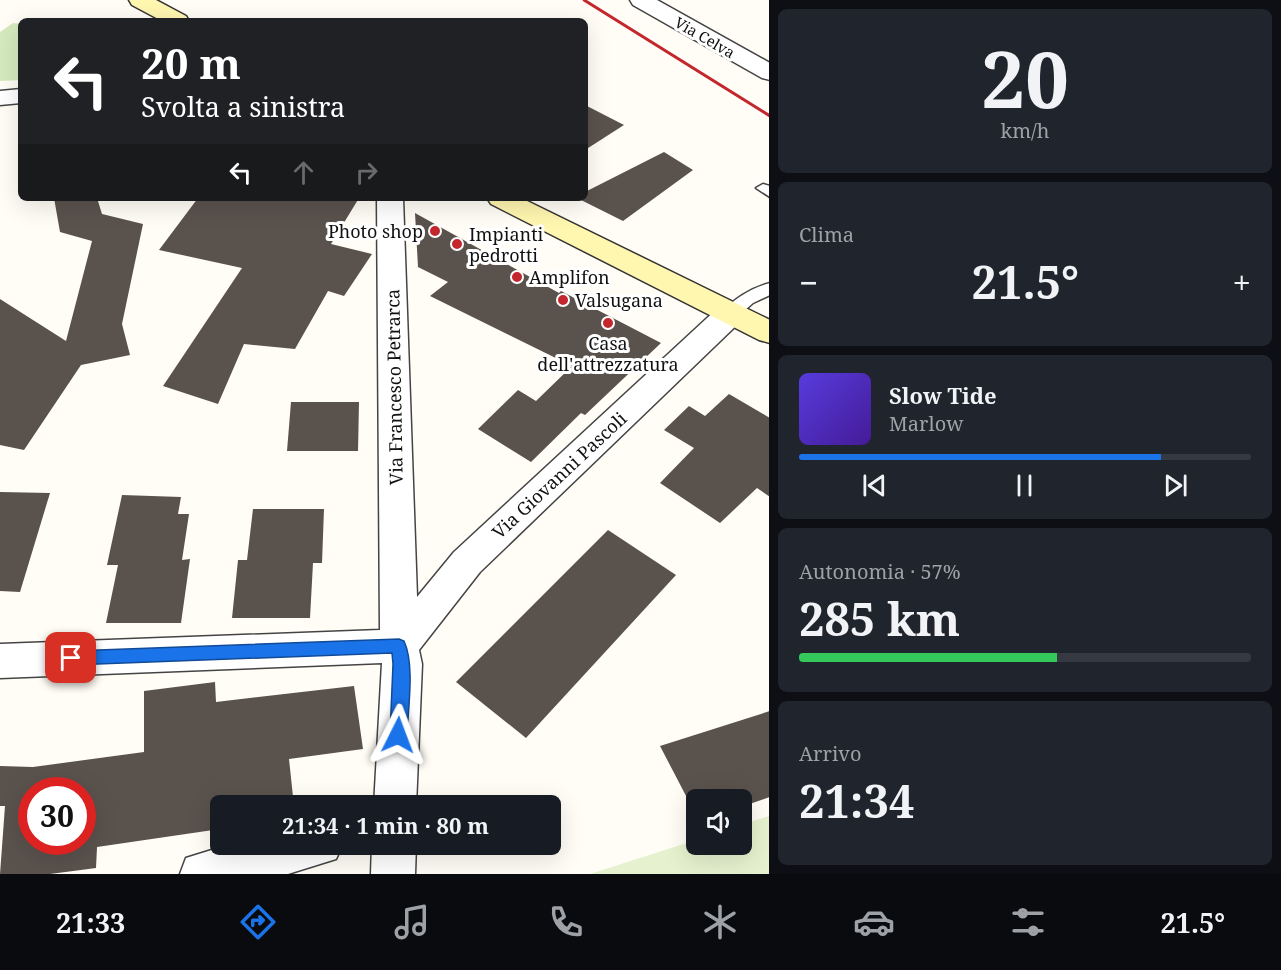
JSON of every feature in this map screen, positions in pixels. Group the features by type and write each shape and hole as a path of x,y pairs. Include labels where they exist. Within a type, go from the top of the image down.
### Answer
{"main road":[{"path":"140,0 173,18"},
{"path":"506,201 769,333"}],"street":[{"name":"Via Celva","path":"641,0 769,72"},
{"path":"0,98 18,96"},
{"name":"Via Francesco Petrarca","path":"390,201 397,577 399,646 402,664 396,795"},
{"name":"Via Giovanni Pascoli","path":"399,646 467,561 730,314"},
{"path":"397,577 439,596"},
{"path":"0,661 399,646"},
{"path":"202,874 277,855"},
{"path":"393,874 394,855"}],"lane":[{"path":"730,314 747,299 769,288"}],"green space":[{"path":"13,23 18,24 18,80 0,81 0,32"},
{"path":"769,816 769,874 590,874 686,843 686,855 752,855 752,821"}],"building":[{"path":"588,107 624,125 588,148"},
{"path":"664,152 693,170 623,221 583,201 588,201 588,190"},
{"path":"55,201 98,201 102,214 143,224 122,324 130,355 81,365 24,450 0,445 0,299 66,341 92,241 60,232"},
{"path":"196,201 357,201 331,244 372,254 344,296 328,291 295,349 244,344 218,404 163,386 242,268 159,250"},
{"path":"415,213 559,293 561,291 661,343 585,415 581,413 531,462 478,429 518,390 536,401 572,366 430,296 448,282 418,267"},
{"path":"729,394 769,417 769,496 757,488 720,523 660,483 694,448 664,430 689,406 705,416"},
{"path":"291,402 359,402 358,451 287,451"},
{"path":"0,492 50,493 20,592 0,591"},
{"path":"122,495 181,497 178,514 189,514 182,560 190,559 181,623 106,623 118,565 107,565"},
{"path":"253,509 324,509 322,563 313,563 310,618 232,618 238,560 247,560"},
{"path":"608,530 676,575 526,738 456,682"},
{"path":"215,682 216,702 354,686 363,749 289,759 293,795 210,795 210,830 97,847 96,868 50,874 0,874 5,806 0,806 0,766 33,767 144,752 144,691"},
{"path":"769,711 769,797 752,803 752,789 686,789 686,796 660,746"}],"railway":[{"path":"584,0 769,115"}],"place":[{"name":"Photo shop","path":"435,231"},
{"name":"Impianti pedrotti","path":"457,244"},
{"name":"Amplifon","path":"517,277"},
{"name":"Valsugana","path":"563,300"},
{"name":"Casa dell'attrezzatura","path":"608,323"}],"route":[{"path":"71,658 399,646 402,664 398,735"}]}
